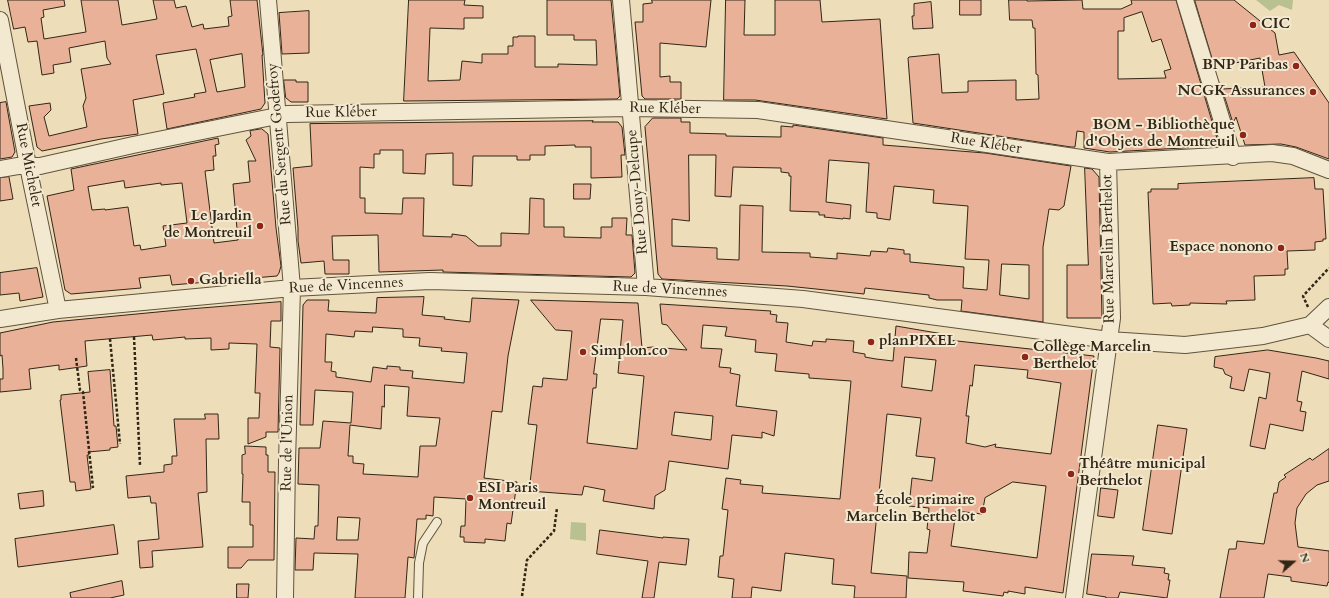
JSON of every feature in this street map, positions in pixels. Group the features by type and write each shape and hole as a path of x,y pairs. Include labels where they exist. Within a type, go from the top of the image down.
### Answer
{"street":[{"name":"Rue du Sergent Godefroy","path":"268,0 292,288"},
{"name":"Rue Douy-Delcupe","path":"621,0 646,287"},
{"path":"1184,0 1233,156"},
{"name":"Rue Michelet","path":"0,20 58,310"},
{"name":"Rue Kléber","path":"0,169 18,166 40,166 277,115 295,113 630,108 758,110 1108,162 1272,154 1293,156 1329,170"},
{"name":"Rue Marcelin Berthelot","path":"1074,598 1112,318 1108,162"},
{"name":"Rue de Vincennes","path":"0,319 58,310 292,288 430,281 646,287 803,299 1109,340 1185,345 1263,336 1319,316"},
{"name":"Rue de l'Union","path":"285,598 292,288"},
{"path":"1319,316 1329,339"}],"lane":[{"path":"418,598 419,563 423,543 437,522"}],"path":[{"path":"1319,316 1310,310 1302,296 1329,268"},
{"path":"134,337 140,465"},
{"path":"110,339 120,444"},
{"path":"76,358 80,390 83,392 94,488"},
{"path":"522,596 527,560 554,530 557,508"}],"green space":[{"path":"1256,0 1293,0 1292,10 1279,5 1270,11"},
{"path":"571,522 586,523 586,541 570,539"}],"building":[{"path":"8,0 64,0 65,6 43,10 44,17 41,18 44,39 86,32 81,0 118,0 122,25 157,19 153,0 174,0 176,8 186,6 192,27 203,24 204,29 229,26 228,17 232,16 230,0 257,0 263,55 265,103 261,109 167,129 163,103 195,97 194,94 206,92 196,49 156,55 164,94 133,100 138,134 101,139 42,151 37,147 29,106 50,103 51,110 44,117 49,136 87,127 83,106 86,98 81,69 111,64 107,58 105,41 69,48 71,62 53,65 54,73 42,75 37,41 28,42 25,27 14,29","holes":["242,54 245,87 217,92 210,60"]},
{"path":"409,0 465,0 464,5 483,6 483,18 464,18 464,29 430,28 428,81 460,80 462,61 482,63 482,54 508,54 508,46 513,46 513,37 518,36 535,36 535,67 558,67 558,64 597,65 596,40 574,40 574,35 547,35 547,0 611,0 620,96 617,99 404,101"},
{"path":"652,0 711,0 706,47 660,43 660,77 670,76 670,82 681,82 681,99 645,99 642,96 635,22 643,22 643,4 652,3"},
{"path":"726,0 745,0 744,35 775,35 775,0 820,0 822,22 880,19 887,119 755,100 724,100"},
{"path":"960,0 981,0 981,15 960,15"},
{"path":"1009,0 1082,0 1083,9 1121,9 1132,4 1131,0 1176,0 1219,146 1110,152 1084,148 1084,132 1077,131 1075,147 1071,147 913,123 909,57 939,54 942,93 968,92 968,81 1016,80 1016,100 1039,99 1038,75 1036,74 1035,28 1033,28 1032,20 1010,20","holes":["1142,12 1152,42 1161,39 1171,69 1164,71 1166,78 1118,79 1118,31 1124,31 1124,18"]},
{"path":"1195,0 1234,0 1275,33 1279,55 1294,52 1329,103 1329,159 1296,147 1281,144 1245,145 1236,117 1233,123 1222,89 1265,87 1260,58 1215,67"},
{"path":"931,2 933,28 913,29 912,16 914,16 914,4"},
{"path":"309,11 309,53 282,54 279,13"},
{"path":"284,80 308,82 308,102 291,102 286,98"},
{"path":"6,102 15,152 12,157 0,159 0,103"},
{"path":"653,118 681,118 681,122 690,122 690,133 726,134 726,136 781,137 781,126 793,127 793,125 883,138 883,145 985,153 1071,166 1064,206 1059,210 1049,209 1043,247 1043,322 961,311 962,300 937,300 929,298 929,295 865,288 864,294 787,286 662,279 658,274 645,127","holes":["689,155 716,155 715,196 731,197 733,167 781,168 781,172 789,173 789,176 791,176 790,211 819,212 819,215 825,215 824,217 850,219 851,205 826,202 829,160 869,163 866,212 877,213 877,218 890,220 894,186 934,190 933,203 968,206 965,259 989,260 987,290 963,288 964,267 910,262 910,254 904,254 904,250 888,248 887,252 871,251 870,256 837,253 837,259 810,257 810,253 762,252 763,206 740,205 739,260 717,259 717,248 672,246 672,219 689,221","1002,264 1029,265 1029,299 1000,295"]},
{"path":"593,121 592,122 618,122 622,127 625,155 621,155 622,177 591,178 591,147 575,147 575,145 545,146 545,155 530,155 530,160 517,160 517,156 473,156 472,186 453,185 453,153 426,154 425,174 403,173 403,150 380,150 380,154 374,154 374,168 360,167 360,198 365,198 365,213 402,214 403,198 424,198 423,236 452,237 452,234 466,236 478,246 501,246 501,233 529,234 530,198 544,199 544,227 564,227 564,237 601,238 601,227 612,227 612,218 627,218 626,235 632,235 635,273 631,277 443,272 443,270 379,272 378,235 332,236 333,260 349,260 349,274 325,274 324,261 301,263 293,168 312,166 310,124"},
{"path":"262,129 268,134 276,228 281,266 277,276 172,285 170,275 139,278 141,288 71,294 65,290 47,196 74,190 71,169 218,138 219,144 215,145 216,156 213,156 214,170 205,171 214,243 238,240 233,184 250,182 248,161 256,161 246,140 251,136 250,131","holes":["124,181 125,188 161,183 161,185 182,183 187,223 163,226 166,246 141,250 140,245 134,246 128,207 92,210 88,187"]},
{"path":"1085,168 1092,169 1099,177 1102,318 1067,318 1067,265 1088,265"},
{"path":"9,177 13,199 0,201 0,178"},
{"path":"1314,178 1315,189 1323,189 1326,239 1315,242 1315,250 1287,251 1288,269 1285,269 1285,275 1254,276 1255,300 1226,301 1227,304 1190,303 1190,305 1172,306 1171,303 1153,304 1148,192 1151,192 1151,189 1178,189 1178,184"},
{"path":"574,184 591,184 590,199 574,199"},
{"path":"37,268 43,297 20,301 19,293 0,295 0,273"},
{"path":"424,297 422,315 445,317 444,319 470,322 472,298 519,300 508,356 502,412 492,411 484,478 517,482 511,524 507,523 505,541 485,539 485,543 464,542 464,537 460,537 461,526 465,526 466,499 434,497 433,516 426,515 426,519 417,519 414,558 408,557 405,598 355,598 358,554 314,553 313,570 295,570 296,538 314,539 315,526 318,526 319,485 298,484 299,448 320,448 323,421 351,423 353,392 315,390 313,425 300,425 303,305 307,300 329,300 328,311 376,313 377,298","holes":["373,327 403,329 403,337 420,338 419,346 442,348 441,351 467,353 464,383 412,378 413,371 400,370 400,367 387,366 387,369 373,367 371,382 336,377 336,372 331,371 332,362 325,362 326,334 354,337 355,331 372,332","385,385 409,387 407,416 440,418 436,446 420,446 418,477 363,474 364,464 353,463 353,456 348,456 350,425 381,429 382,406 384,407","338,517 360,518 358,540 337,540"]},
{"path":"531,300 638,303 642,348 653,347 687,350 667,325 662,324 660,304 771,311 770,314 777,315 776,322 788,323 786,342 812,346 813,341 826,342 826,339 854,341 853,352 865,354 865,357 876,359 893,361 896,326 949,335 948,340 1094,356 1063,593 1025,587 1025,594 1008,591 1008,593 1004,592 1003,596 963,591 964,582 908,578 909,552 927,553 930,530 927,529 929,508 909,506 912,478 932,481 935,458 916,456 921,418 887,414 871,573 907,576 906,598 854,598 855,586 832,584 834,559 785,553 781,591 752,587 751,598 732,598 734,579 718,577 720,556 723,556 728,510 722,509 726,478 741,480 740,484 763,486 762,493 840,499 851,381 809,378 809,374 775,371 777,354 755,352 756,340 725,336 727,327 703,325 701,348 722,349 719,367 731,368 730,373 740,375 736,406 777,411 774,436 762,432 762,438 732,435 728,469 669,461 665,490 655,496 654,509 603,501 605,490 584,486 582,495 529,491 537,425 528,424 533,386 542,387 543,378 567,380 572,331 556,330","holes":["601,319 623,320 618,373 644,376 637,449 587,443 593,388 596,388 597,374 594,374","905,357 936,360 932,391 902,387","975,365 1028,370 1027,378 1061,383 1051,454 995,447 996,444 985,447 966,443 969,416 966,416 970,385 972,386","675,412 713,416 711,440 672,435","1013,482 1046,486 1037,558 951,546 956,511 982,514 985,498"]},
{"path":"281,302 281,321 271,321 270,347 280,348 278,432 266,432 266,437 248,444 248,418 259,418 260,393 255,393 257,344 229,343 229,349 211,350 211,338 185,339 185,337 153,340 152,335 85,341 87,366 59,370 59,365 29,369 31,389 0,392 0,379 3,379 3,369 2,355 0,356 0,333 53,322"},
{"path":"1268,350 1329,361 1329,379 1302,371 1297,401 1302,402 1300,411 1306,412 1303,431 1270,424 1265,449 1250,446 1259,397 1266,399 1270,373 1249,369 1244,391 1230,388 1232,377 1225,374 1223,369 1214,367 1215,357"},
{"path":"110,370 114,426 116,426 118,447 110,448 110,450 88,452 89,455 87,455 91,489 76,491 75,482 70,482 60,400 61,395 90,392 88,372"},
{"path":"205,414 218,414 219,439 206,439 207,492 198,493 203,547 152,551 153,567 140,568 138,541 159,539 156,503 151,503 150,496 128,498 126,476 164,472 164,465 172,464 172,456 177,456 174,419 205,419"},
{"path":"1158,425 1187,429 1172,534 1143,530"},
{"path":"245,446 266,447 266,455 268,455 268,472 275,472 274,560 248,560 241,568 228,568 228,547 253,547 253,525 250,525 250,502 242,502 242,455 245,454"},
{"path":"1329,449 1329,481 1317,485 1306,494 1297,508 1295,523 1298,547 1329,551 1329,583 1328,582 1327,586 1291,581 1291,577 1268,574 1264,598 1220,598 1229,549 1236,549 1237,541 1264,544 1274,493 1277,493 1279,482 1286,477 1284,475 1310,458 1312,460"},
{"path":"1101,488 1118,490 1114,518 1098,516"},
{"path":"43,491 44,506 20,509 18,494"},
{"path":"114,525 118,554 18,567 15,539"},
{"path":"600,530 663,538 689,539 686,565 659,562 654,598 642,598 648,561 597,554"},
{"path":"1092,554 1134,556 1132,565 1165,568 1164,573 1169,574 1168,580 1170,580 1167,598 1120,592 1118,598 1106,598 1087,594"},
{"path":"122,581 124,595 110,598 71,598 70,593"},
{"path":"237,584 249,584 248,598 237,598"}],"place":[{"name":"CIC","path":"1253,25"},
{"name":"BNP Paribas","path":"1296,66"},
{"name":"NCGK Assurances","path":"1313,92"},
{"name":"BOM - Bibliothèque d'Objets de Montreuil","path":"1243,135"},
{"name":"Le Jardin de Montreuil","path":"260,226"},
{"name":"Espace nonono","path":"1281,248"},
{"name":"Gabriella","path":"191,281"},
{"name":"planPIXEL","path":"871,342"},
{"name":"Simplon.co","path":"583,352"},
{"name":"Collège Marcelin Berthelot","path":"1025,357"},
{"name":"Théâtre municipal Berthelot","path":"1071,474"},
{"name":"ESI Paris Montreuil","path":"470,498"},
{"name":"École primaire Marcelin Berthelot","path":"983,510"}]}
